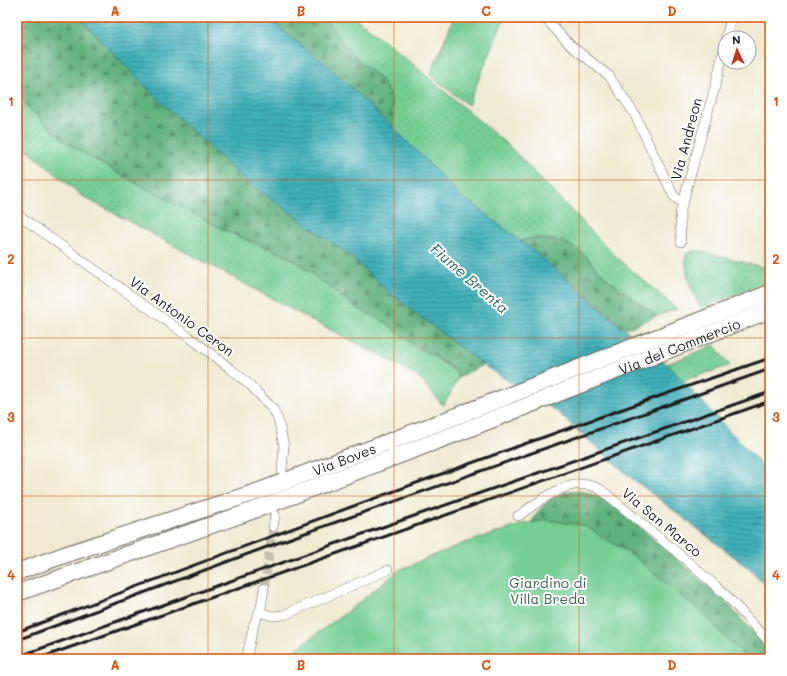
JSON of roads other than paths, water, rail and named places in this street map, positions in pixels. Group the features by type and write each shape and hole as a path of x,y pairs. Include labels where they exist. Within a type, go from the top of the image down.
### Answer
{"highway":[{"name":"Via del Commercio","path":"666,334 770,293"},
{"name":"Via del Commercio","path":"589,382 770,310"},
{"name":"Via Boves","path":"17,572 262,490 666,334"},
{"name":"Via Boves","path":"17,593 260,508 589,382"}],"street":[{"path":"544,17 570,45 609,76 634,113 674,195 678,200 684,201"},
{"path":"728,30 731,17"},
{"name":"Via Andreon","path":"681,242 679,221 719,70"},
{"name":"Via Antonio Ceron","path":"17,214 189,337 251,386 273,409 278,419 284,446 282,470"},
{"name":"Via San Marco","path":"518,516 552,493 571,486 586,483 600,488 725,594 770,643"},
{"path":"273,527 275,514"},
{"path":"259,612 273,616 284,615 388,570"},
{"path":"246,659 264,588"}],"water":[{"name":"Fiume Brenta","path":"79,17 267,17 331,68 420,154 461,197 474,205 535,252 667,364 770,474 770,590 751,570 629,476 556,411 483,365 391,294 348,254 242,178 160,101"}],"tunnel":[{"path":"264,588 273,527"}],"railway":[{"path":"17,632 392,492 770,358"},
{"path":"17,640 291,538 770,369"},
{"path":"17,657 374,530 770,392"},
{"path":"37,659 770,401"}],"park label":[{"name":"Giardino di Villa Breda","path":"548,590"}]}
